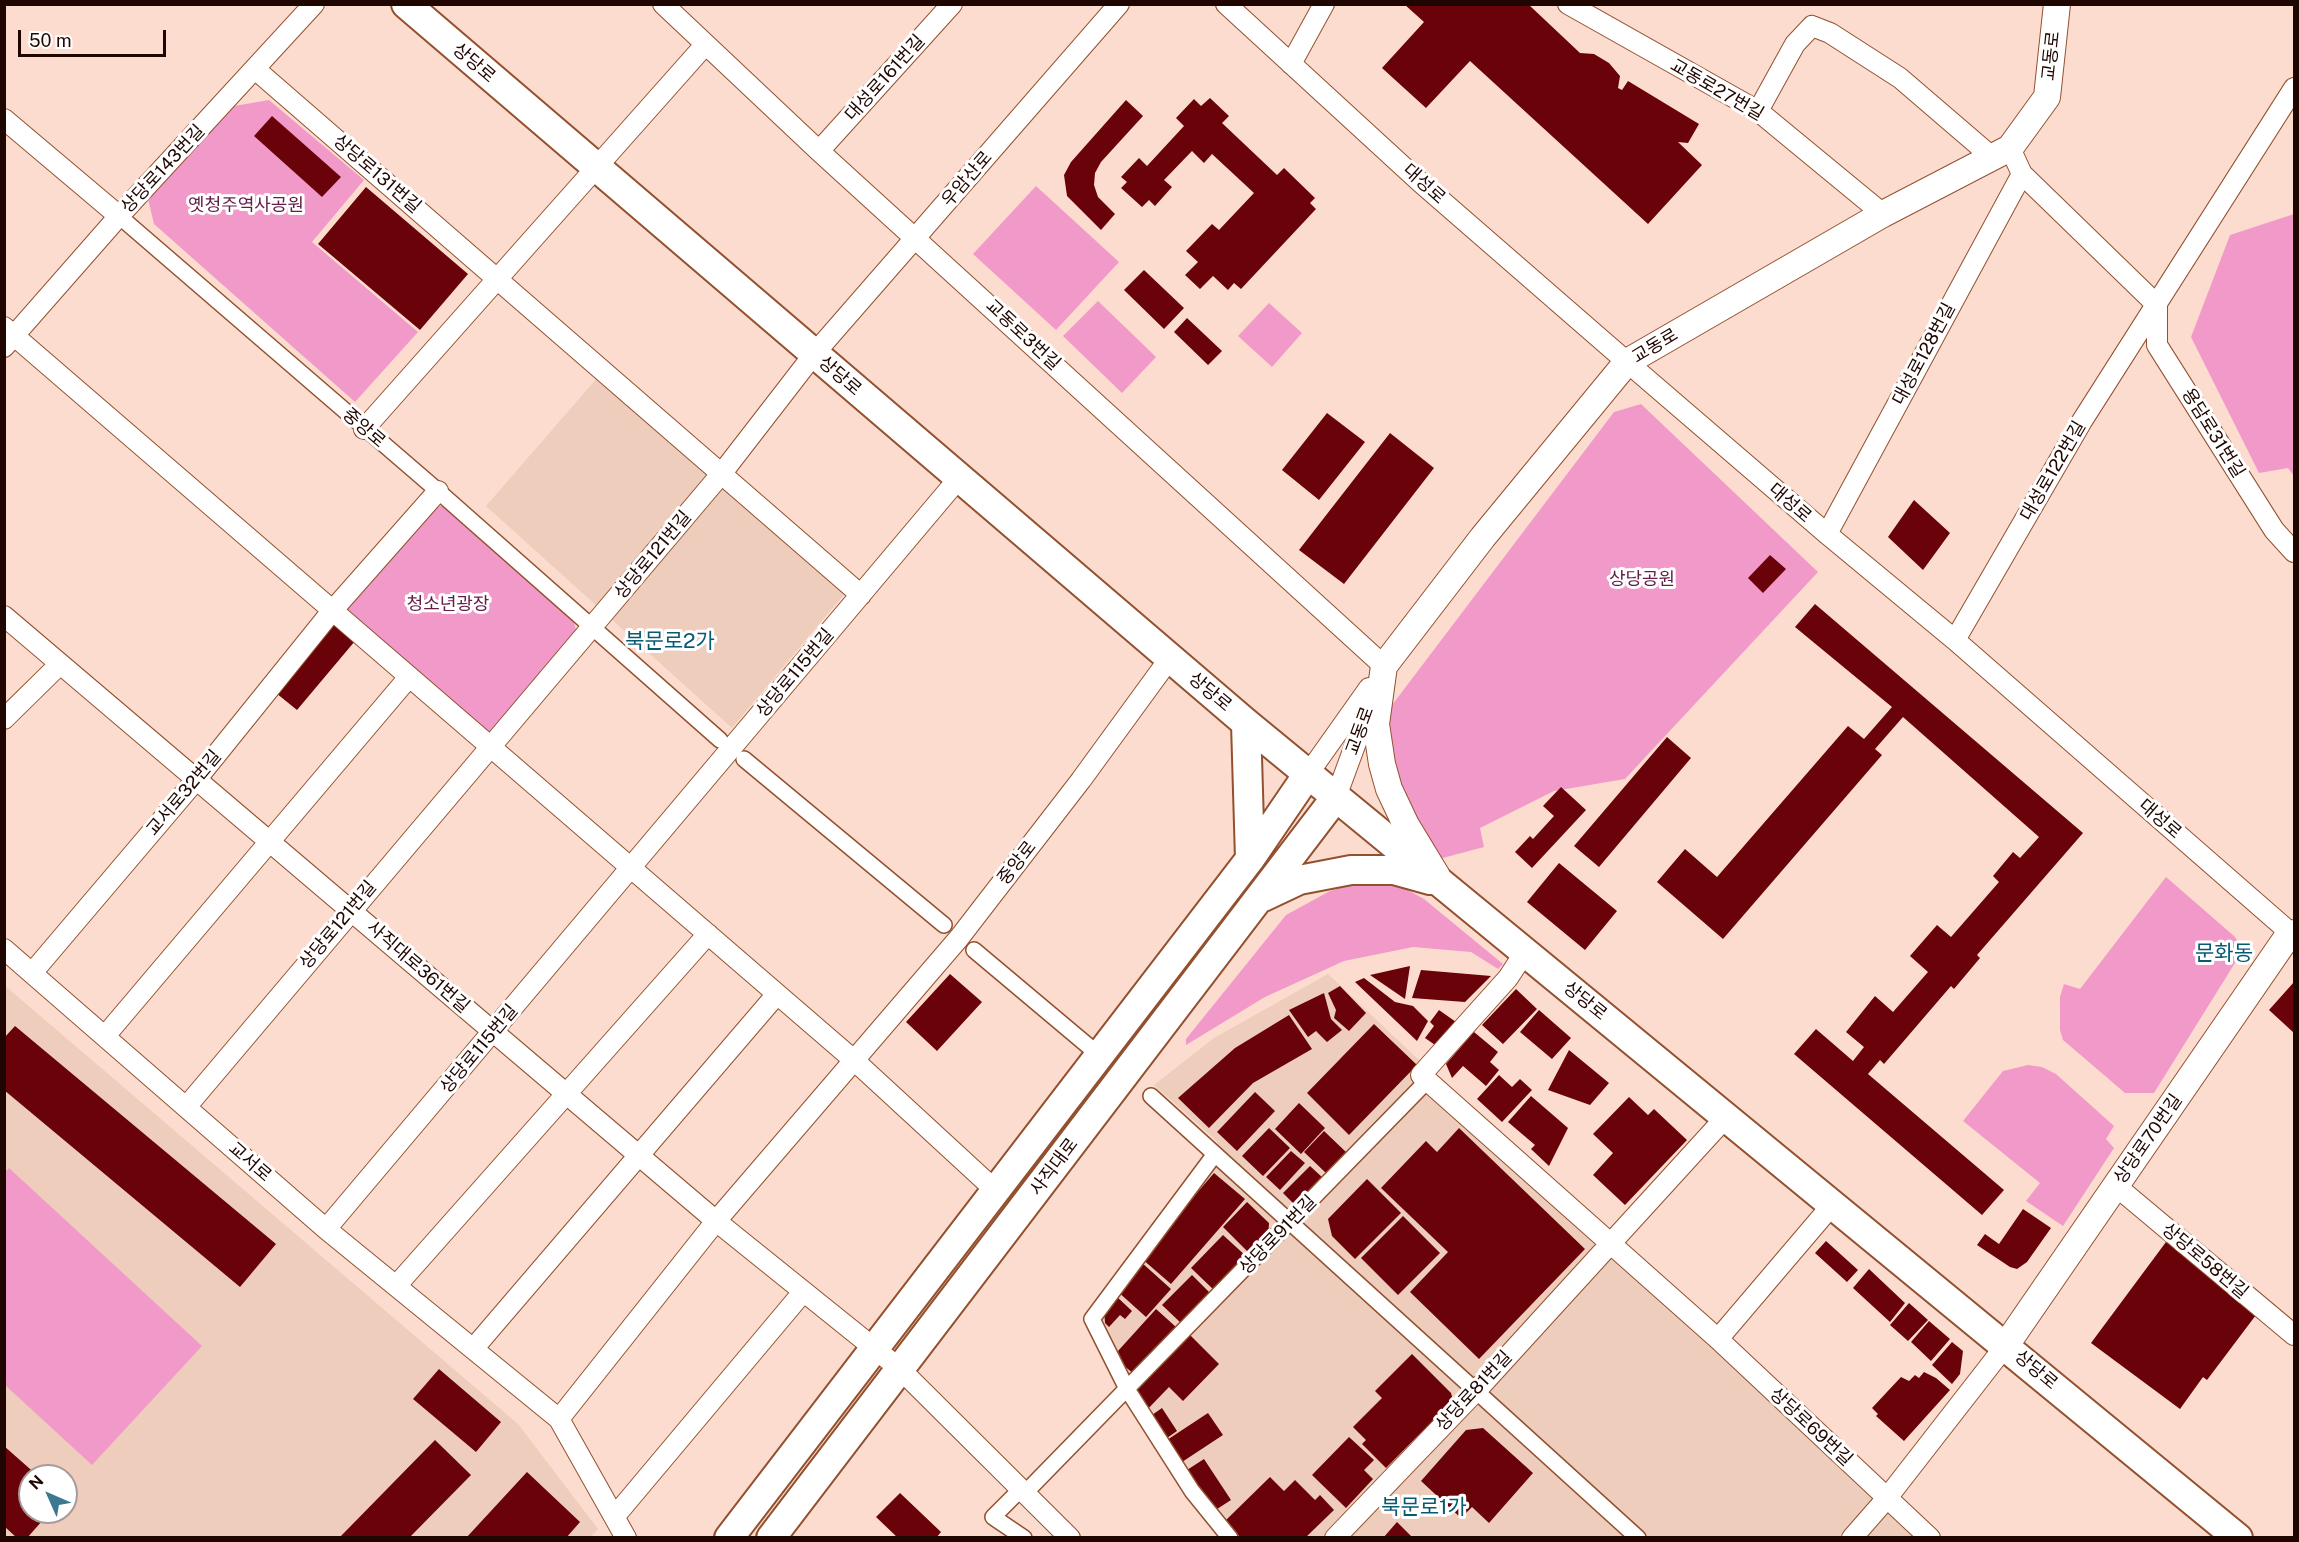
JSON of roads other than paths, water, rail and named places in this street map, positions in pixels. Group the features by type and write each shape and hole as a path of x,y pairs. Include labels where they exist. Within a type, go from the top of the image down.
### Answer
{"main road":[{"name":"상당로","path":"406,4 1246,723 2236,1537"},
{"path":"1246,723 1250,859"},
{"name":"사직대로","path":"729,1538 1250,859 1308,774"},
{"name":"사직대로","path":"771,1538 1336,797"},
{"path":"1259,899 1299,880 1351,870 1394,870 1443,884"}],"street":[{"name":"상당로143번길","path":"314,4 8,337 332,611"},
{"name":"교동로3번길","path":"663,4 819,151 1384,666"},
{"name":"대성로161번길","path":"819,151 952,4"},
{"name":"우암산로","path":"814,354 1119,4"},
{"name":"대성로","path":"1226,4 1627,362 1827,534 1955,640 2293,932"},
{"path":"1291,64 1324,4"},
{"name":"교동로27번길","path":"1568,4 1758,111 1883,214"},
{"name":"교동로","path":"1308,774 1384,666 1483,537 1627,362 1883,214 2001,152 2047,97 2057,4"},
{"path":"1758,111 1794,44 1812,27 1830,33 1900,78 2001,152 2157,305"},
{"path":"364,429 705,45"},
{"name":"상당로131번길","path":"255,69 722,473"},
{"name":"대성로122번길","path":"1955,640 2082,422 2295,88"},
{"name":"중앙로","path":"4,119 438,491 720,740"},
{"name":"대성로128번길","path":"1827,534 2022,174"},
{"name":"용담로31번길","path":"2157,305 2157,345 2274,530 2295,552"},
{"name":"상당로121번길","path":"187,1106 351,909 722,473 814,354"},
{"path":"722,473 861,595"},
{"name":"상당로115번길","path":"326,1229 959,478"},
{"name":"교서로32번길","path":"32,973 195,781 332,611 438,491"},
{"path":"332,611 856,1062 995,1190"},
{"name":"사직대로361번길","path":"4,616 195,781 351,909 493,1033 716,1221 900,1369 1070,1538"},
{"name":"중앙로","path":"856,1062 959,938 1081,780 1170,658"},
{"path":"4,719 60,664"},
{"path":"1384,666 1376,724 1382,764 1389,789 1406,825 1443,884"},
{"name":"교동로","path":"1336,797 1384,666"},
{"path":"105,1036 410,677"},
{"path":"744,759 1099,1055"},
{"name":"상당로70번길","path":"2006,1346 2293,932"},
{"path":"396,1286 708,934"},
{"name":"교서로","path":"4,949 326,1229 559,1419 626,1538"},
{"name":"상당로91번길","path":"1024,1538 993,1517 1023,1491 1127,1389 1427,1081 1420,1075 1501,986 1525,952"},
{"path":"473,1349 777,994"},
{"path":"559,1419 716,1221 856,1062"},
{"path":"1427,1081 1718,1340 1832,1205"},
{"path":"1151,1096 1638,1538"},
{"name":"상당로81번길","path":"1335,1538 1476,1391 1610,1242 1726,1118"},
{"path":"1215,1154 1092,1319 1127,1389 1192,1491 1230,1538"},
{"name":"상당로58번길","path":"2116,1186 2295,1335"},
{"path":"615,1516 803,1292"},
{"name":"상당로69번길","path":"1718,1340 1930,1538"},
{"path":"1852,1538 1887,1498 2006,1346"}],"district":[{"name":"북문로2가","path":"670,642"},
{"name":"문화동","path":"2224,954"},
{"name":"북문로1가","path":"1424,1508"}],"park label":[{"name":"옛청주역사공원","path":"246,205"},
{"name":"상당공원","path":"1642,579"},
{"name":"청소년광장","path":"448,604"}]}
